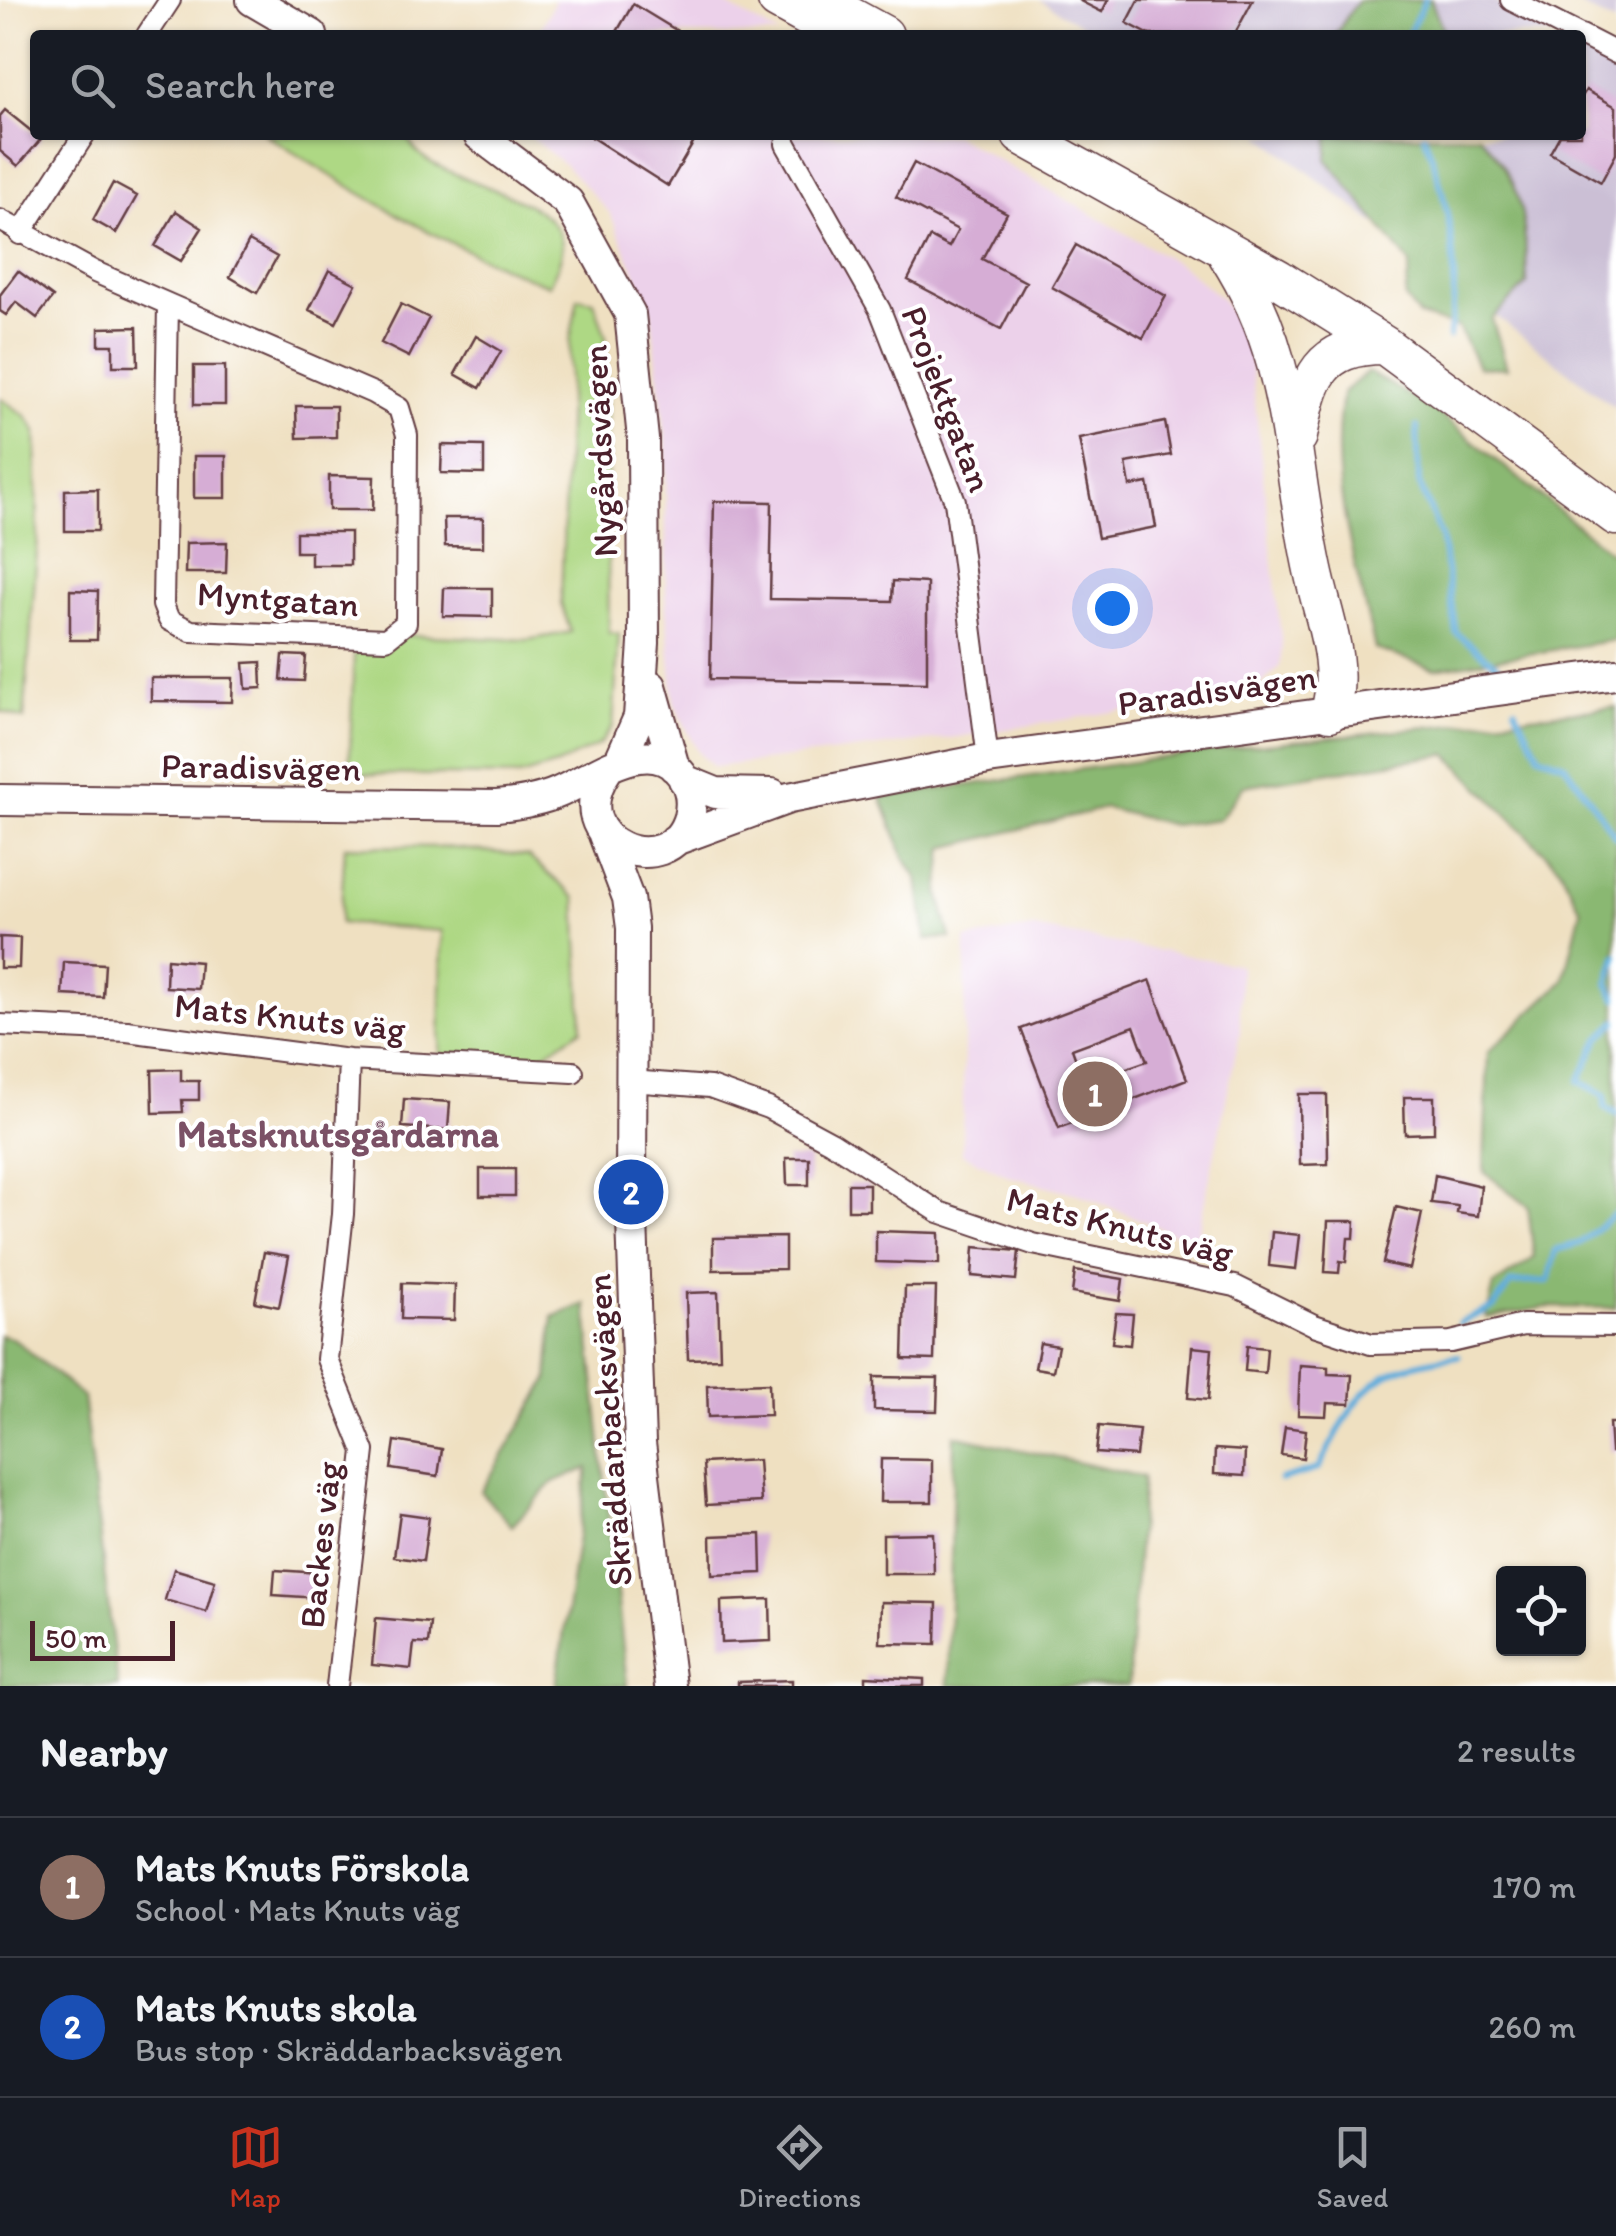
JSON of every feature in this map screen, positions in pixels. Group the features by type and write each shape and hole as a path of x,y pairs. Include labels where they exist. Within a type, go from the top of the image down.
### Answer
{"highway":[{"path":"776,0 831,30"},
{"path":"820,0 875,30"},
{"path":"1030,140 1223,247 1384,345 1616,516"},
{"path":"1073,140 1226,225 1392,332 1616,498"},
{"path":"1223,247 1268,330 1296,448 1312,567 1338,670 1330,712"},
{"path":"1296,448 1304,404 1324,364 1340,349 1384,345"}],"street":[{"path":"150,30 170,0"},
{"path":"252,0 303,30"},
{"path":"1510,0 1570,30"},
{"path":"1586,38 1616,53"},
{"path":"20,234 81,140"},
{"name":"Nygårdsvägen","path":"486,140 568,202 630,314 643,439 644,644 639,716 614,765"},
{"name":"Projektgatan","path":"786,144 880,310 955,500 988,759"},
{"name":"Myntgatan","path":"0,220 20,234 168,304 399,408 407,434 406,622 386,639 191,631 169,620 163,605 168,304"},
{"name":"Nygårdsvägen","path":"644,644 655,710 680,774"},
{"name":"Paradisvägen","path":"669,844 760,807 830,789 988,759 1616,674"},
{"path":"648,756 680,774 690,812 669,844 630,852 602,831 594,798 614,765 648,756"},
{"name":"Paradisvägen","path":"522,803 553,795 614,765"},
{"name":"Paradisvägen","path":"680,774 716,793 830,789"},
{"name":"Paradisvägen","path":"0,800 331,806 522,803 566,808 602,831"},
{"name":"Skräddarbacksvägen","path":"602,831 628,898 632,928 630,1081 640,1443 670,1686"},
{"name":"Skräddarbacksvägen","path":"632,928 643,882 669,844"},
{"name":"Mats Knuts väg","path":"0,1025 127,1031 348,1060 573,1072"},
{"name":"Backes väg","path":"337,1686 364,1451 327,1358 343,1214 348,1060"},
{"name":"Mats Knuts väg","path":"630,1081 710,1086 768,1108 939,1212 1033,1244 1235,1286 1314,1325 1372,1344 1450,1342 1523,1325 1616,1326"}],"shaded area":[{"path":"555,0 718,0 770,30 540,30"},
{"path":"1039,0 1493,0 1549,30 1090,30"},
{"path":"1571,0 1616,0 1616,24 1571,1"},
{"path":"1586,51 1616,67 1616,408 1267,140 1586,140"},
{"path":"534,140 963,140 1182,266 1221,298 1248,339 1282,646 1280,666 1257,689 958,737 714,767 698,752 674,703 666,610 666,440 651,311 610,213 565,165"},
{"path":"1033,928 1240,965 1240,1033 1196,1243 1081,1195 1009,1176 962,1154 966,939"}],"green space":[{"path":"1358,0 1431,0 1443,30 1338,30"},
{"path":"274,140 411,140 417,152 437,165 545,215 559,233 561,256 549,285 439,237"},
{"path":"1329,140 1483,140 1514,187 1525,240 1527,284 1492,319 1507,368 1478,367 1458,327 1419,316 1405,298 1410,264 1327,159"},
{"path":"578,298 594,301 606,337 609,633 619,634 613,726 600,744 557,765 520,776 349,774 354,654 406,635 527,640 571,632 561,604 570,340"},
{"path":"1368,372 1435,410 1616,557 1616,640 1435,669 1375,649 1345,521 1338,457 1343,392"},
{"path":"0,398 26,416 36,431 38,538 24,719 0,711"},
{"path":"1616,707 1616,1308 1548,1307 1486,1318 1494,1285 1534,1258 1528,1206 1484,1172 1488,1052 1564,981 1581,910 1560,868 1447,754 1243,786 1220,819 1173,825 1105,808 944,848 939,893 951,938 926,939 918,879 904,857 881,797 1247,746"},
{"path":"345,846 444,847 528,856 576,898 582,1029 540,1057 440,1054 442,931 340,923"},
{"path":"586,1304 627,1686 556,1686 588,1468 553,1482 512,1526 481,1492 548,1380 553,1317"},
{"path":"0,1335 14,1339 83,1397 118,1686 0,1686"},
{"path":"954,1435 1143,1477 1128,1686 948,1686"}],"building":[{"path":"1078,0 1108,0 1102,12"},
{"path":"1139,0 1253,0 1237,30 1140,30 1127,23"},
{"path":"633,4 676,30 618,30"},
{"path":"1586,90 1616,107 1616,154 1601,182 1550,153 1557,140 1586,140"},
{"path":"5,110 30,130 30,140 40,140 18,166 0,151 0,116"},
{"path":"596,140 695,140 668,186"},
{"path":"914,163 1007,213 982,259 1026,282 1001,329 908,280 930,237 949,247 958,230 896,197"},
{"path":"113,183 137,196 116,233 93,220"},
{"path":"176,211 202,228 181,261 155,246"},
{"path":"249,241 277,257 257,293 230,277"},
{"path":"1076,245 1166,296 1143,338 1052,287"},
{"path":"329,270 356,284 336,323 309,310"},
{"path":"18,271 53,297 37,318 16,302 6,315 0,311 0,295"},
{"path":"401,304 429,318 409,357 381,343"},
{"path":"137,327 138,366 113,366 113,345 99,345 99,328"},
{"path":"476,336 501,351 480,388 455,374"},
{"path":"194,366 225,366 225,405 194,405"},
{"path":"296,406 336,406 336,437 297,438"},
{"path":"1165,422 1171,455 1126,463 1130,486 1148,483 1156,527 1098,538 1079,439"},
{"path":"442,445 484,446 484,474 441,473"},
{"path":"194,456 226,456 226,498 194,498"},
{"path":"329,476 374,477 373,510 329,510"},
{"path":"98,489 98,531 65,531 65,490"},
{"path":"714,501 772,502 770,599 892,601 893,581 927,583 927,683 710,679"},
{"path":"444,518 483,518 483,547 445,546"},
{"path":"296,532 350,532 350,565 311,565 311,552 296,552"},
{"path":"227,542 226,573 185,573 186,543"},
{"path":"444,588 492,588 492,617 443,616"},
{"path":"70,590 98,591 97,640 70,640"},
{"path":"283,655 306,656 304,681 281,680"},
{"path":"261,662 262,688 246,689 244,663"},
{"path":"151,678 233,678 232,702 151,701"},
{"path":"0,937 20,938 19,968 0,968"},
{"path":"167,959 200,962 198,989 166,987"},
{"path":"64,962 105,964 103,997 62,995"},
{"path":"1150,980 1187,1079 1059,1128 1021,1029","holes":["1134,1026 1147,1061 1084,1083 1072,1049"]},
{"path":"181,1069 181,1081 199,1081 199,1100 182,1100 183,1112 153,1113 152,1070"},
{"path":"1299,1094 1327,1094 1328,1164 1300,1165"},
{"path":"1404,1097 1434,1097 1434,1133 1405,1134"},
{"path":"404,1099 450,1102 448,1130 402,1127"},
{"path":"786,1158 809,1158 809,1185 787,1185"},
{"path":"480,1169 515,1169 515,1196 480,1196"},
{"path":"1435,1175 1481,1186 1478,1216 1457,1213 1458,1206 1431,1203"},
{"path":"848,1184 869,1184 869,1210 848,1210"},
{"path":"1396,1207 1422,1213 1410,1269 1383,1263"},
{"path":"1328,1221 1355,1221 1354,1238 1348,1238 1346,1262 1340,1261 1339,1273 1325,1272"},
{"path":"876,1231 939,1233 939,1264 876,1262"},
{"path":"1272,1232 1300,1235 1296,1269 1269,1266"},
{"path":"785,1237 785,1269 713,1270 713,1238"},
{"path":"974,1247 1019,1251 1016,1280 972,1276"},
{"path":"264,1252 289,1256 279,1307 255,1302"},
{"path":"1075,1271 1123,1279 1120,1301 1072,1293"},
{"path":"402,1283 455,1285 454,1320 401,1319"},
{"path":"905,1287 936,1287 934,1360 903,1359"},
{"path":"718,1292 720,1358 688,1359 686,1293"},
{"path":"1116,1313 1133,1314 1130,1345 1112,1343"},
{"path":"1040,1343 1058,1346 1053,1371 1035,1368"},
{"path":"1247,1346 1267,1348 1265,1373 1245,1371"},
{"path":"1192,1347 1212,1349 1208,1400 1188,1398"},
{"path":"1300,1365 1328,1367 1328,1374 1352,1375 1350,1404 1327,1403 1326,1416 1298,1415"},
{"path":"874,1377 938,1378 937,1411 874,1410"},
{"path":"769,1383 770,1415 708,1417 707,1385"},
{"path":"1609,1423 1616,1423 1616,1451 1611,1452"},
{"path":"1099,1426 1139,1430 1136,1456 1096,1453"},
{"path":"1285,1427 1306,1430 1303,1458 1281,1455"},
{"path":"395,1441 442,1449 438,1476 391,1469"},
{"path":"1215,1449 1245,1451 1244,1476 1214,1474"},
{"path":"881,1459 932,1460 932,1502 880,1502"},
{"path":"758,1460 761,1502 706,1505 703,1463"},
{"path":"400,1513 429,1517 423,1561 394,1557"},
{"path":"933,1533 934,1574 883,1574 883,1534"},
{"path":"761,1534 762,1573 712,1575 711,1536"},
{"path":"174,1569 215,1581 206,1612 165,1600"},
{"path":"275,1570 320,1573 319,1598 273,1595"},
{"path":"770,1599 771,1641 722,1643 721,1601"},
{"path":"881,1602 937,1603 936,1644 880,1643"},
{"path":"376,1618 430,1623 428,1644 414,1643 411,1669 372,1665"},
{"path":"866,1676 924,1679 924,1686 866,1686"},
{"path":"792,1680 792,1686 738,1686 738,1682"}],"waterway":[{"path":"1410,30 1425,0"},
{"path":"1426,140 1451,235 1454,285 1449,337"},
{"path":"1417,427 1419,483 1441,536 1456,633 1508,674"},
{"path":"1515,708 1539,755 1565,764 1616,837"},
{"path":"1616,956 1608,984 1616,998"},
{"path":"1616,1022 1599,1039 1579,1081 1605,1095 1605,1107 1616,1114"},
{"path":"1459,1323 1494,1307 1511,1283 1548,1281 1556,1250 1580,1243 1616,1213"},
{"path":"1280,1480 1318,1469 1356,1403 1384,1377 1403,1368 1459,1356"}],"place":[{"name":"Mats Knuts Förskola","path":"1095,1094"},
{"name":"Mats Knuts skola","path":"631,1192"}],"district":[{"name":"Matsknutsgårdarna","path":"338,1134"}]}
